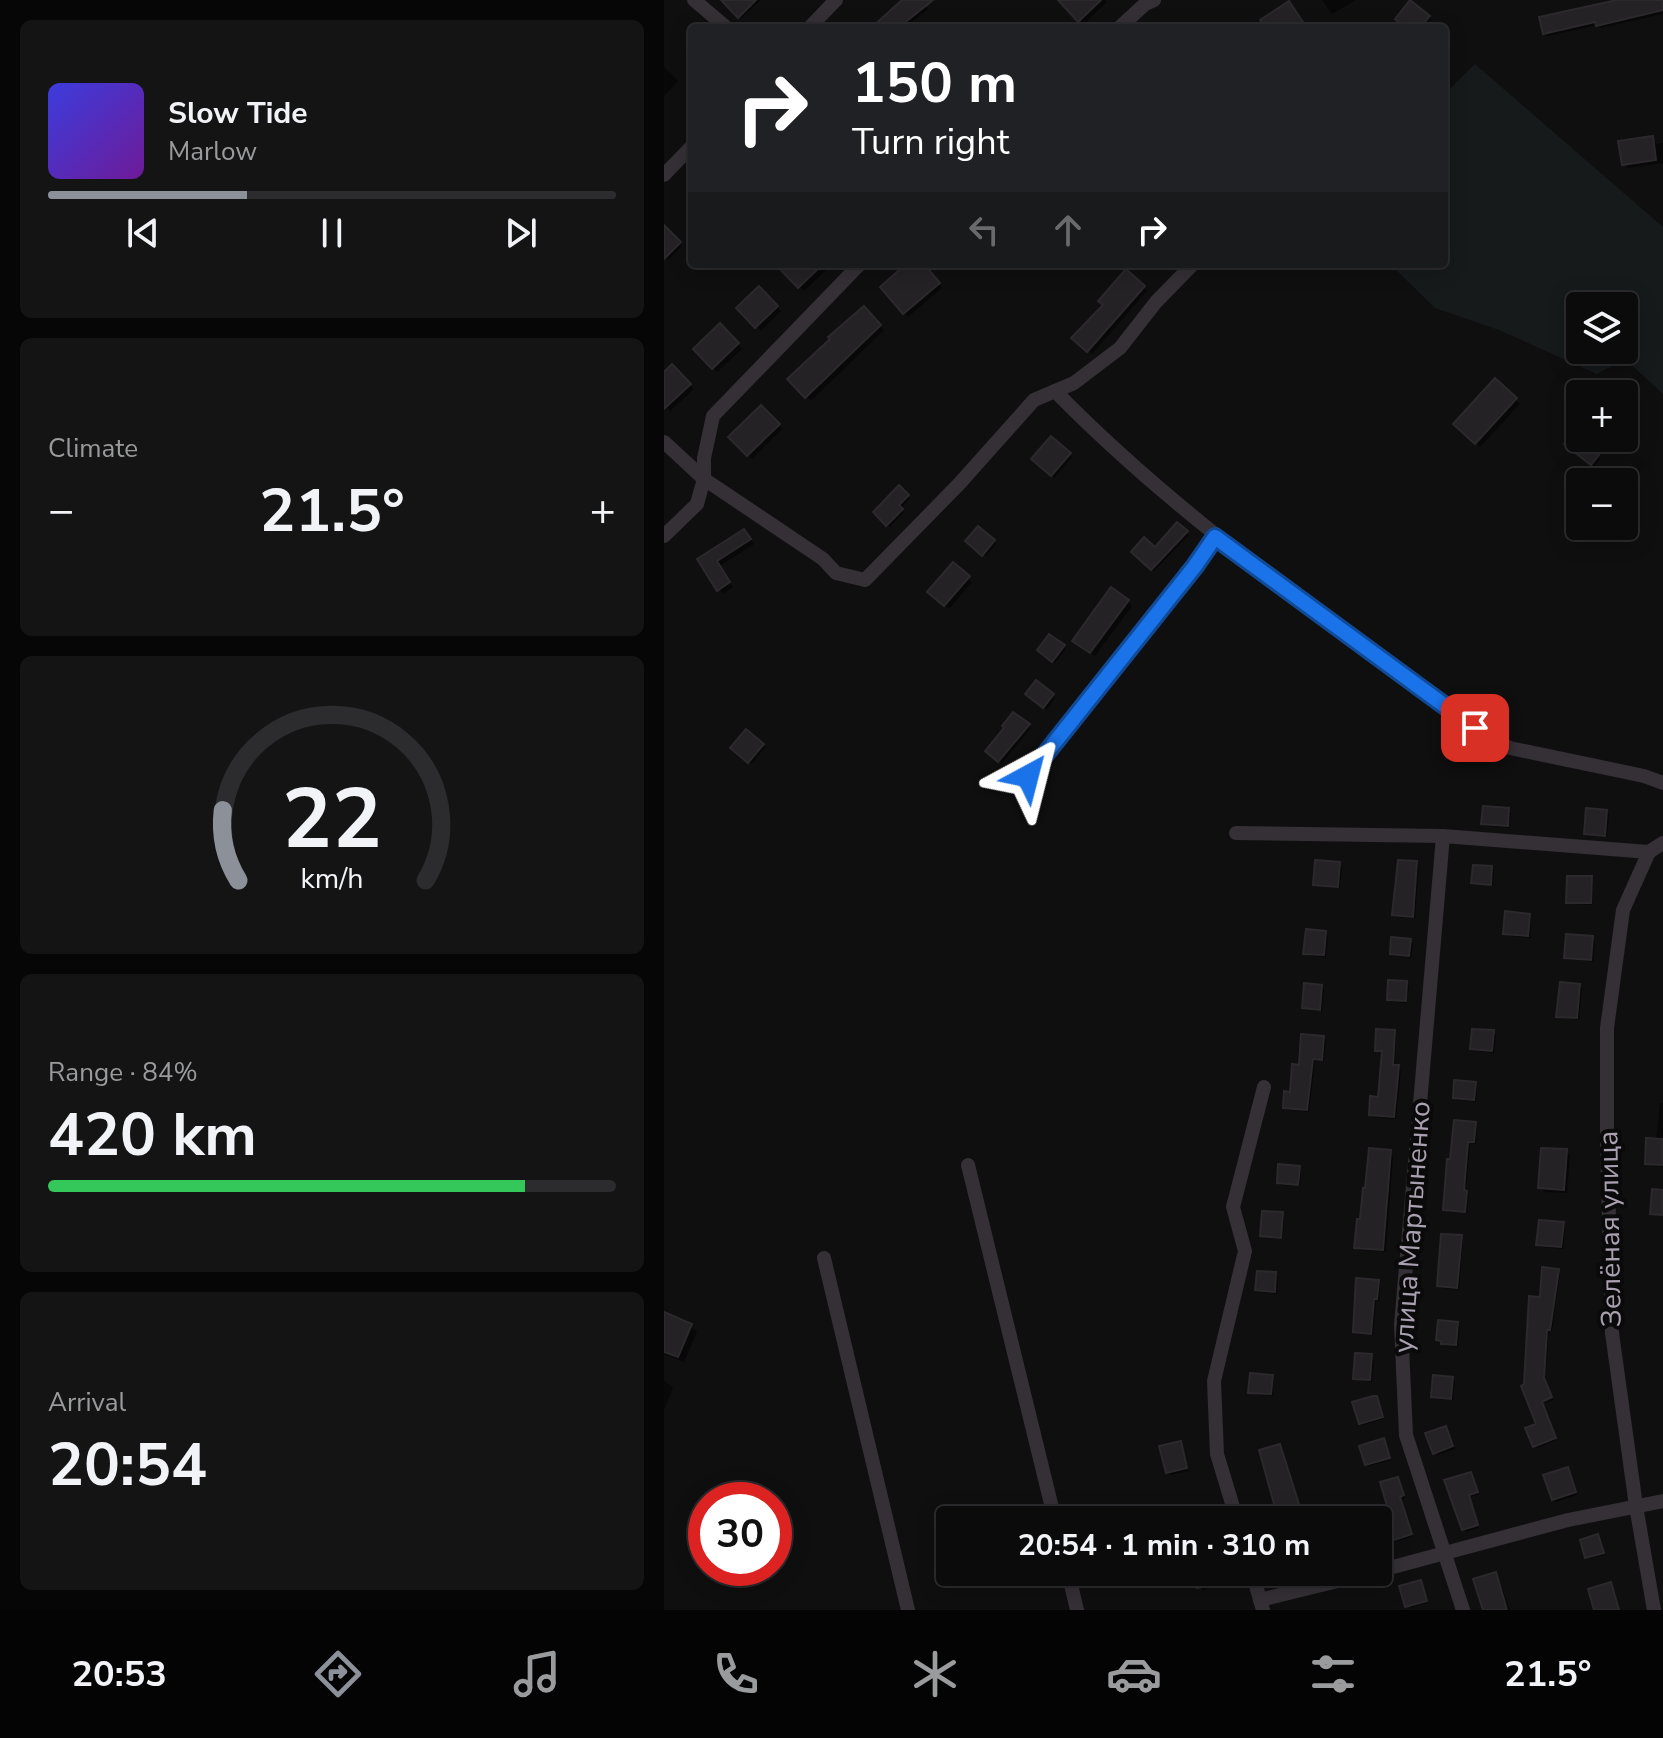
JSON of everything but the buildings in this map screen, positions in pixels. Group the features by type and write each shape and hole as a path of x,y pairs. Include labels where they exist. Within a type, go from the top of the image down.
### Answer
{"street":[{"path":"694,0 722,24"},
{"path":"813,24 836,0"},
{"path":"1123,24 1154,0"},
{"path":"664,175 688,150"},
{"path":"664,536 697,504 704,479 704,458 713,416 856,268"},
{"path":"664,442 704,479 823,559 836,573 865,580 959,484 1034,400 1074,383 1120,348 1156,302 1189,268"},
{"path":"1055,391 1091,429 1215,537 1475,728 1510,748 1644,776 1663,783"},
{"path":"1028,776 1215,537"},
{"path":"1236,833 1443,836 1649,852 1663,843"},
{"name":"улица Мартыненко","path":"1443,836 1401,1325 1406,1435 1463,1610"},
{"name":"Зелёная улица","path":"1649,852 1623,910 1607,1028 1612,1333 1654,1610"},
{"path":"1233,1506 1217,1454 1214,1381 1245,1251 1233,1207 1264,1087"},
{"path":"968,1165 1052,1506"},
{"path":"824,1258 908,1610"},
{"path":"1392,1568 1568,1520 1663,1501"},
{"path":"1071,1586 1077,1610"},
{"path":"1261,1605 1327,1586"}],"shaded area":[{"path":"1475,64 1663,227 1663,394 1630,364 1638,364 1638,292 1566,292 1566,360 1499,330 1435,308 1394,268 1448,268 1448,91"},
{"path":"1575,364 1616,364 1597,374"}],"route":[{"path":"1028,776 1215,537 1475,728"}]}
